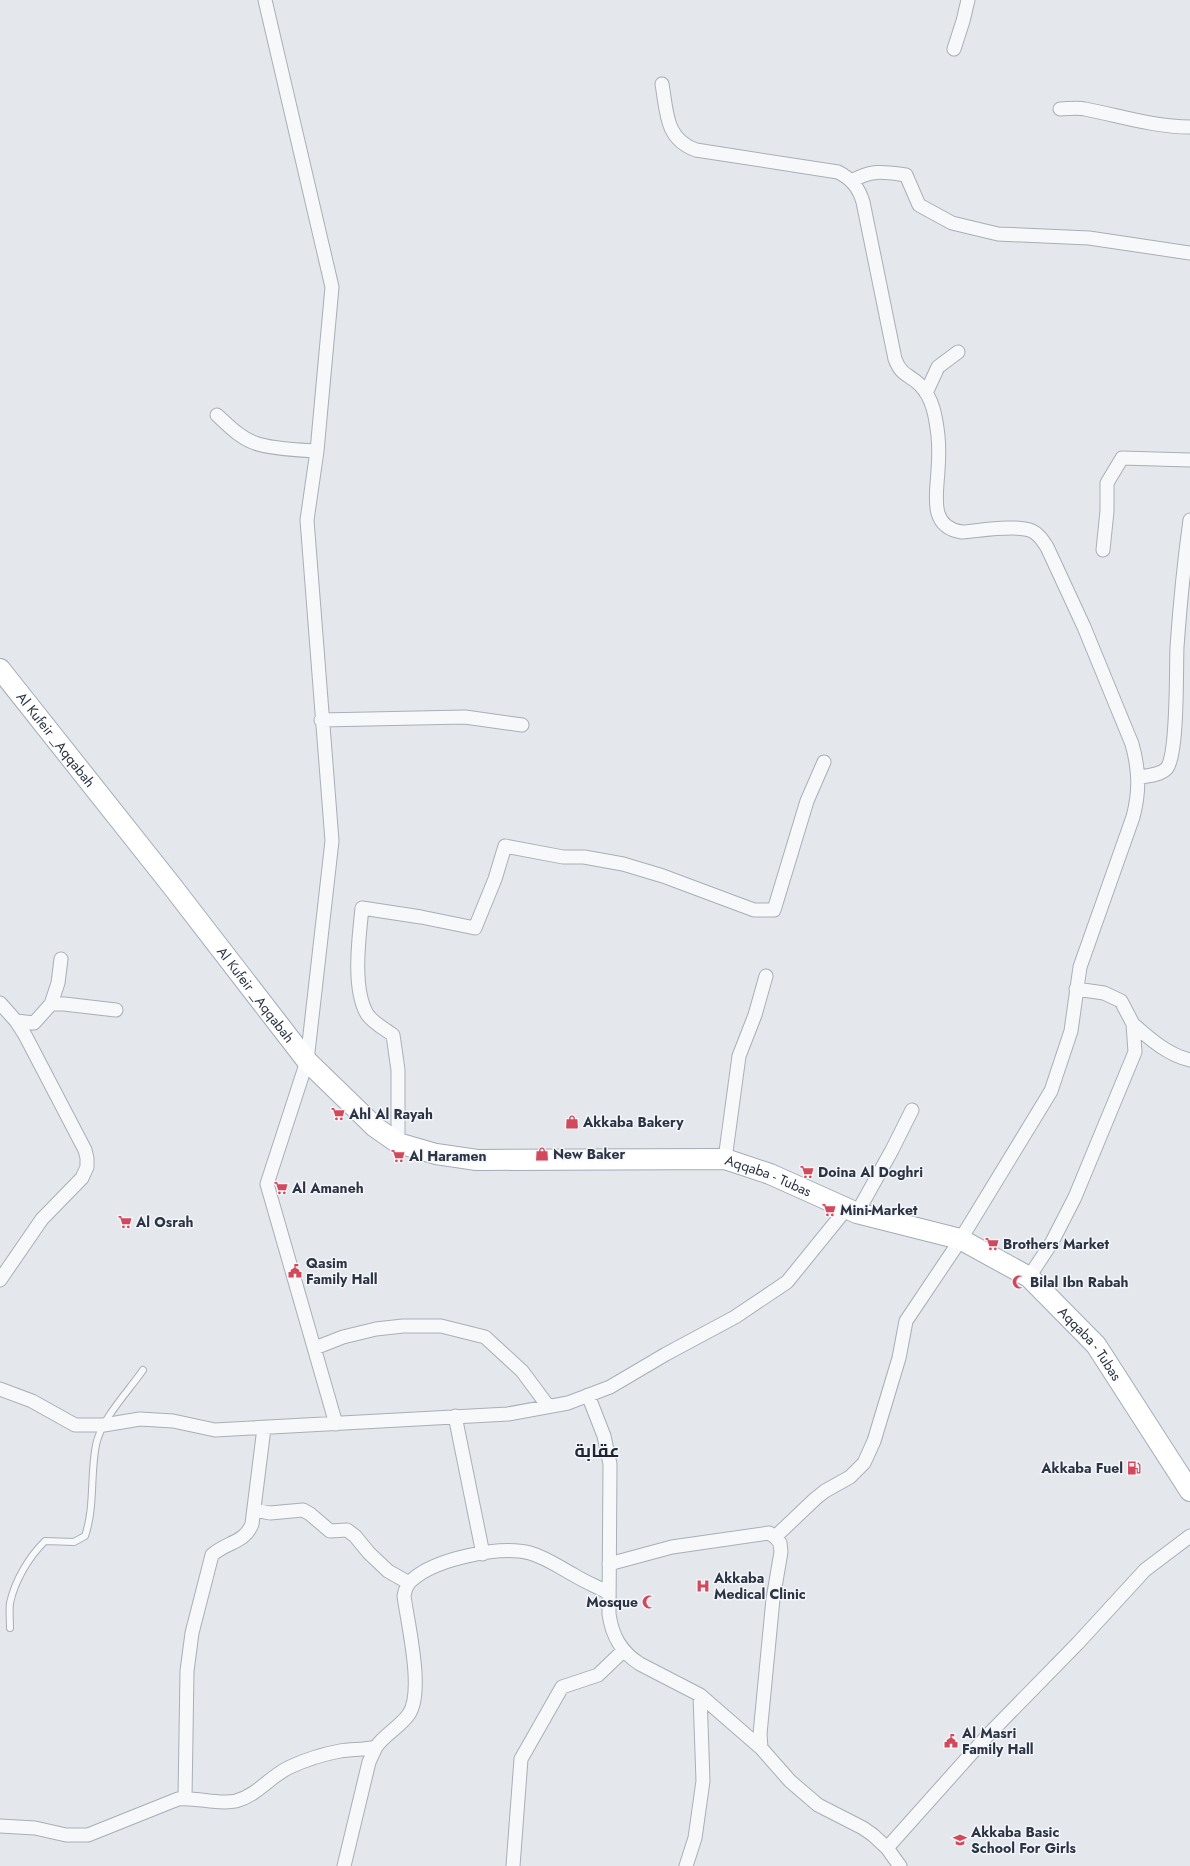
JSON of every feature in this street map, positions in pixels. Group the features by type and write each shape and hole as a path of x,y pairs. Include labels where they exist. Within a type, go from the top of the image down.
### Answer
{"main road":[{"name":"Al Kufeir _Aqqabah","path":"0,669 172,886 307,1061 375,1127 398,1143 436,1154 477,1160 604,1158"},
{"name":"Aqqaba - Tubas","path":"604,1158 725,1159 770,1174 852,1211 960,1239 1029,1277 1096,1345 1190,1491"}],"street":[{"path":"265,0 332,288 317,451 307,520 332,841 307,1061 267,1184 336,1424"},
{"path":"954,49 964,22 968,0"},
{"path":"662,84 668,123 677,139 686,147 696,150 838,172 852,181 857,187 863,202 895,359 900,370 914,380 926,393 932,403 938,436 938,466 935,498 940,519 947,527 954,531 962,532 1022,528 1032,531 1042,538 1048,547 1084,627 1132,744 1137,760 1139,777 1137,802 1133,817 1080,967 1071,1031 1051,1091 960,1239 906,1321 899,1358 874,1442 864,1463 850,1478 825,1490 814,1499 775,1537"},
{"path":"1060,109 1084,109 1140,122 1170,127 1190,127"},
{"path":"852,181 863,174 880,171 906,175 920,205 952,223 998,234 1089,238 1190,253"},
{"path":"926,393 938,367 958,352"},
{"path":"217,415 232,429 255,443 288,449 317,451"},
{"path":"1103,550 1107,511 1107,483 1122,458 1190,460"},
{"path":"1139,777 1159,773 1167,768 1171,759 1176,716 1177,649 1181,594 1190,520"},
{"path":"1181,594 1190,605"},
{"path":"322,720 465,717 522,725"},
{"path":"398,1143 398,1070 393,1036 368,1015 359,988 358,946 362,908 421,917 476,928 495,879 505,846 563,857 584,857 623,864 663,876 754,910 774,910 807,801 824,762"},
{"path":"16,1021 34,1023 51,1004 58,983 61,959"},
{"path":"725,1159 739,1056 755,1015 766,976"},
{"path":"1076,989 1104,993 1120,1001 1133,1024 1154,1042 1182,1059 1190,1060"},
{"path":"0,1003 16,1021 85,1150 87,1158 87,1167 82,1178 42,1219 0,1280"},
{"path":"51,1004 116,1010"},
{"path":"1029,1277 1052,1242 1093,1155 1120,1090 1135,1052 1133,1024"},
{"path":"0,1389 32,1401 75,1425 104,1425 140,1419 173,1421 215,1430 508,1414 568,1403 610,1387 666,1354 735,1317 788,1282 852,1211 892,1150 912,1110"},
{"path":"315,1348 343,1337 376,1329 404,1326 441,1326 485,1337 522,1371 548,1406"},
{"path":"588,1395 608,1451 610,1476 610,1624 613,1634 623,1651 640,1664 700,1695 761,1748 790,1780 818,1805 863,1828 887,1848 900,1866"},
{"path":"455,1416 483,1554"},
{"path":"185,1798 187,1671 192,1634 212,1555 219,1548 245,1537 252,1524 264,1428"},
{"path":"254,1510 270,1513 303,1510 330,1531 347,1530 355,1536 369,1554 388,1570 409,1583"},
{"path":"610,1564 672,1547 769,1533 780,1543 781,1552 773,1599 760,1734 761,1748"},
{"path":"887,1848 987,1736 1078,1643 1145,1570 1190,1536"},
{"path":"344,1866 370,1762 376,1747 386,1734 409,1714 416,1696 415,1676 404,1596 406,1588 411,1580 438,1564 468,1556 517,1551 542,1557 609,1593"},
{"path":"514,1866 521,1758 562,1687 598,1675 623,1651"},
{"path":"686,1866 695,1838 703,1781 700,1695"},
{"path":"0,1826 35,1828 66,1836 88,1835 170,1802 185,1798 216,1802 238,1800 258,1790 279,1773 299,1763 339,1751 376,1747"}],"lane":[{"path":"10,1628 10,1603 20,1576 34,1551 45,1541 74,1542 85,1536 90,1522 96,1445 104,1425 143,1370"}],"place":[{"name":"Ahl Al Rayah","path":"338,1114"},
{"name":"Akkaba Bakery","path":"572,1122"},
{"name":"New Baker","path":"542,1154"},
{"name":"Al Haramen","path":"398,1156"},
{"name":"Doina Al Doghri","path":"807,1172"},
{"name":"Al Amaneh","path":"281,1188"},
{"name":"Mini-Market","path":"829,1210"},
{"name":"Al Osrah","path":"125,1222"},
{"name":"Brothers Market","path":"992,1244"},
{"name":"Qasim Family Hall","path":"295,1271"},
{"name":"Bilal Ibn Rabah","path":"1019,1282"},
{"name":"Akkaba Fuel","path":"1134,1468"},
{"name":"Akkaba Medical Clinic","path":"703,1586"},
{"name":"Mosque","path":"649,1602"},
{"name":"Al Masri Family Hall","path":"951,1741"},
{"name":"Akkaba Basic School For Girls","path":"960,1840"}],"district":[{"name":"عقابة","path":"597,1451"}]}
